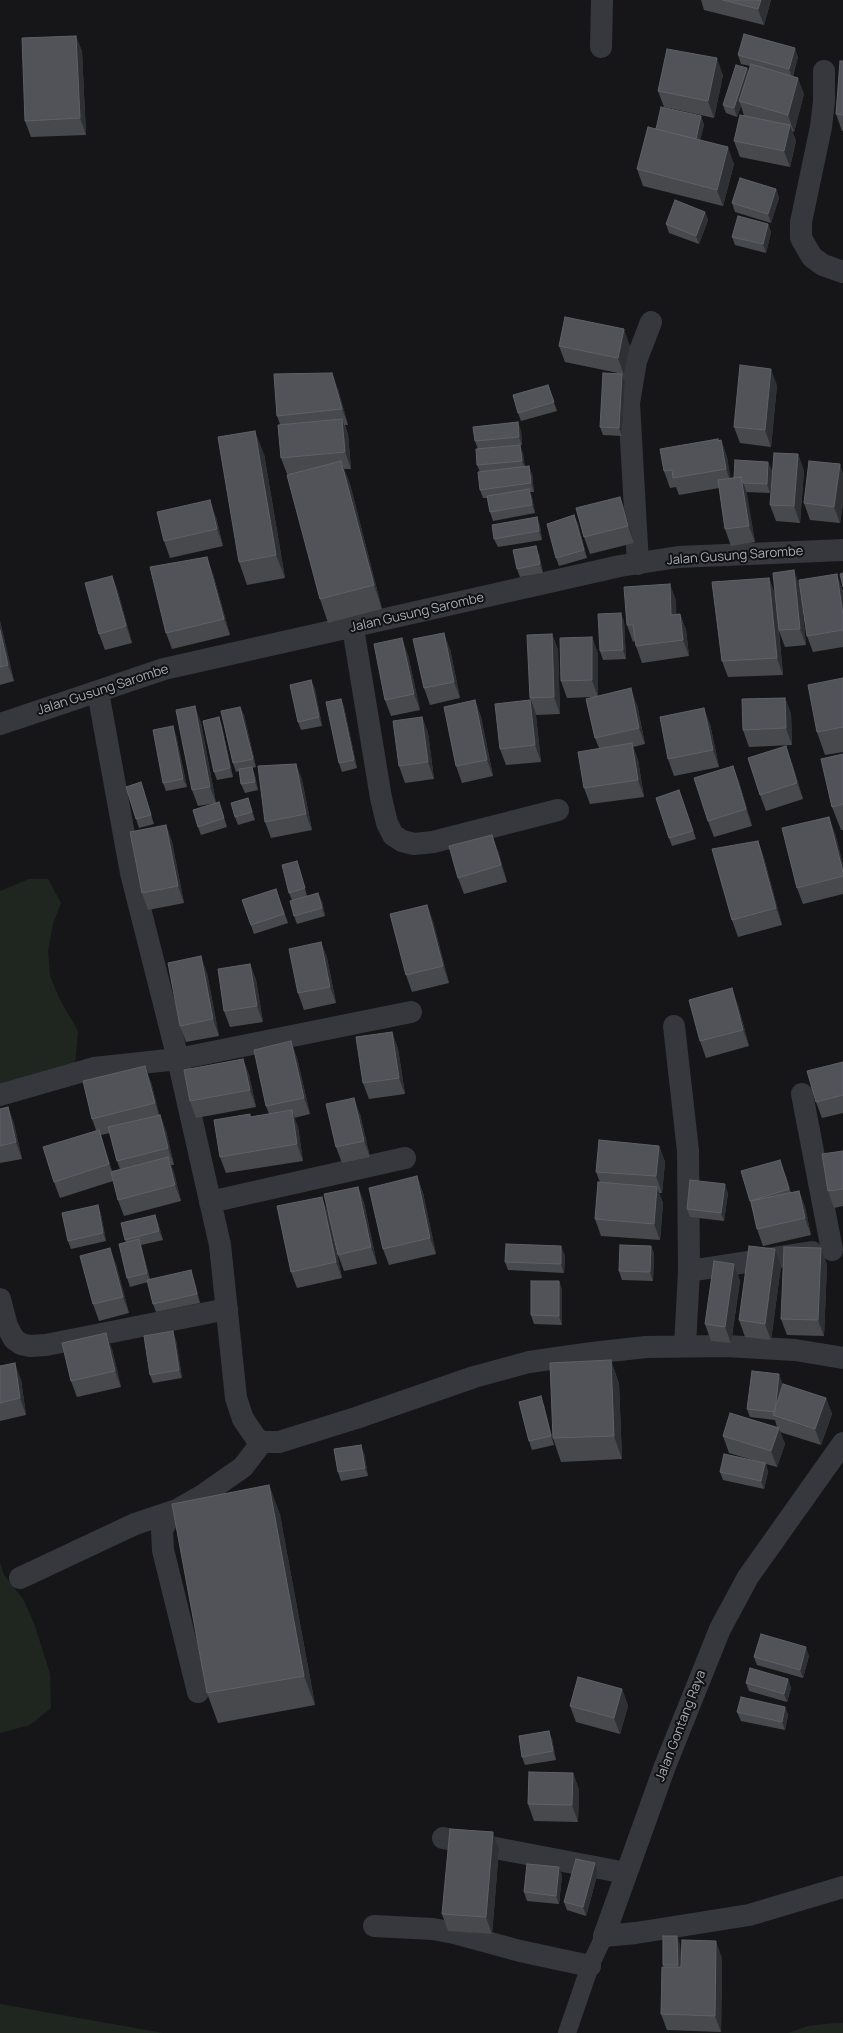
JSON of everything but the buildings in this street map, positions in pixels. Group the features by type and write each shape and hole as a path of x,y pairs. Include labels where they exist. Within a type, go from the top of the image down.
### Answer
{"street":[{"path":"602,0 602,47"},
{"path":"824,71 822,127 801,222 801,238 812,257 823,265 843,272"},
{"path":"638,564 629,403 636,361 650,322"},
{"name":"Jalan Gusung Sarombe","path":"0,724 164,669 638,564 678,558 843,550"},
{"path":"353,628 381,798 387,823 393,835 402,841 414,844 433,842 558,810"},
{"path":"98,692 131,873 178,1060 220,1245 236,1398 243,1419 249,1429 262,1442 279,1442 300,1436 474,1377 529,1362 646,1347 685,1346 726,1346 788,1350 843,1358"},
{"path":"0,1095 94,1068 178,1060 411,1012"},
{"path":"674,1026 688,1151 689,1271 685,1346"},
{"path":"689,1271 802,1252 838,1250 802,1094"},
{"path":"210,1202 405,1158"},
{"path":"0,1299 8,1326 14,1338 21,1344 30,1346 46,1345 227,1308"},
{"path":"20,1578 135,1524 177,1510 223,1482 243,1467 262,1442"},
{"name":"Jalan Gontang Raya","path":"604,1936 673,1745 720,1629 748,1577 843,1443"},
{"path":"177,1510 162,1530 163,1550 198,1692"},
{"path":"443,1838 626,1872"},
{"path":"604,1936 636,1933 749,1915 843,1886"},
{"path":"374,1926 433,1929 454,1933 520,1952 590,1966"}],"lane":[{"name":"Jalan Gontang Raya","path":"567,2033 590,1966 604,1936"}],"shaded area":[{"path":"29,879 48,879 61,903 53,924 48,951 50,976 60,1000 78,1031 75,1065 19,1099 0,1107 0,891"},
{"path":"0,1563 4,1575 23,1599 34,1623 50,1674 51,1708 30,1725 0,1733"},
{"path":"0,2004 163,2033 0,2033"},
{"path":"843,2023 843,2033 788,2033 808,2026"}]}
